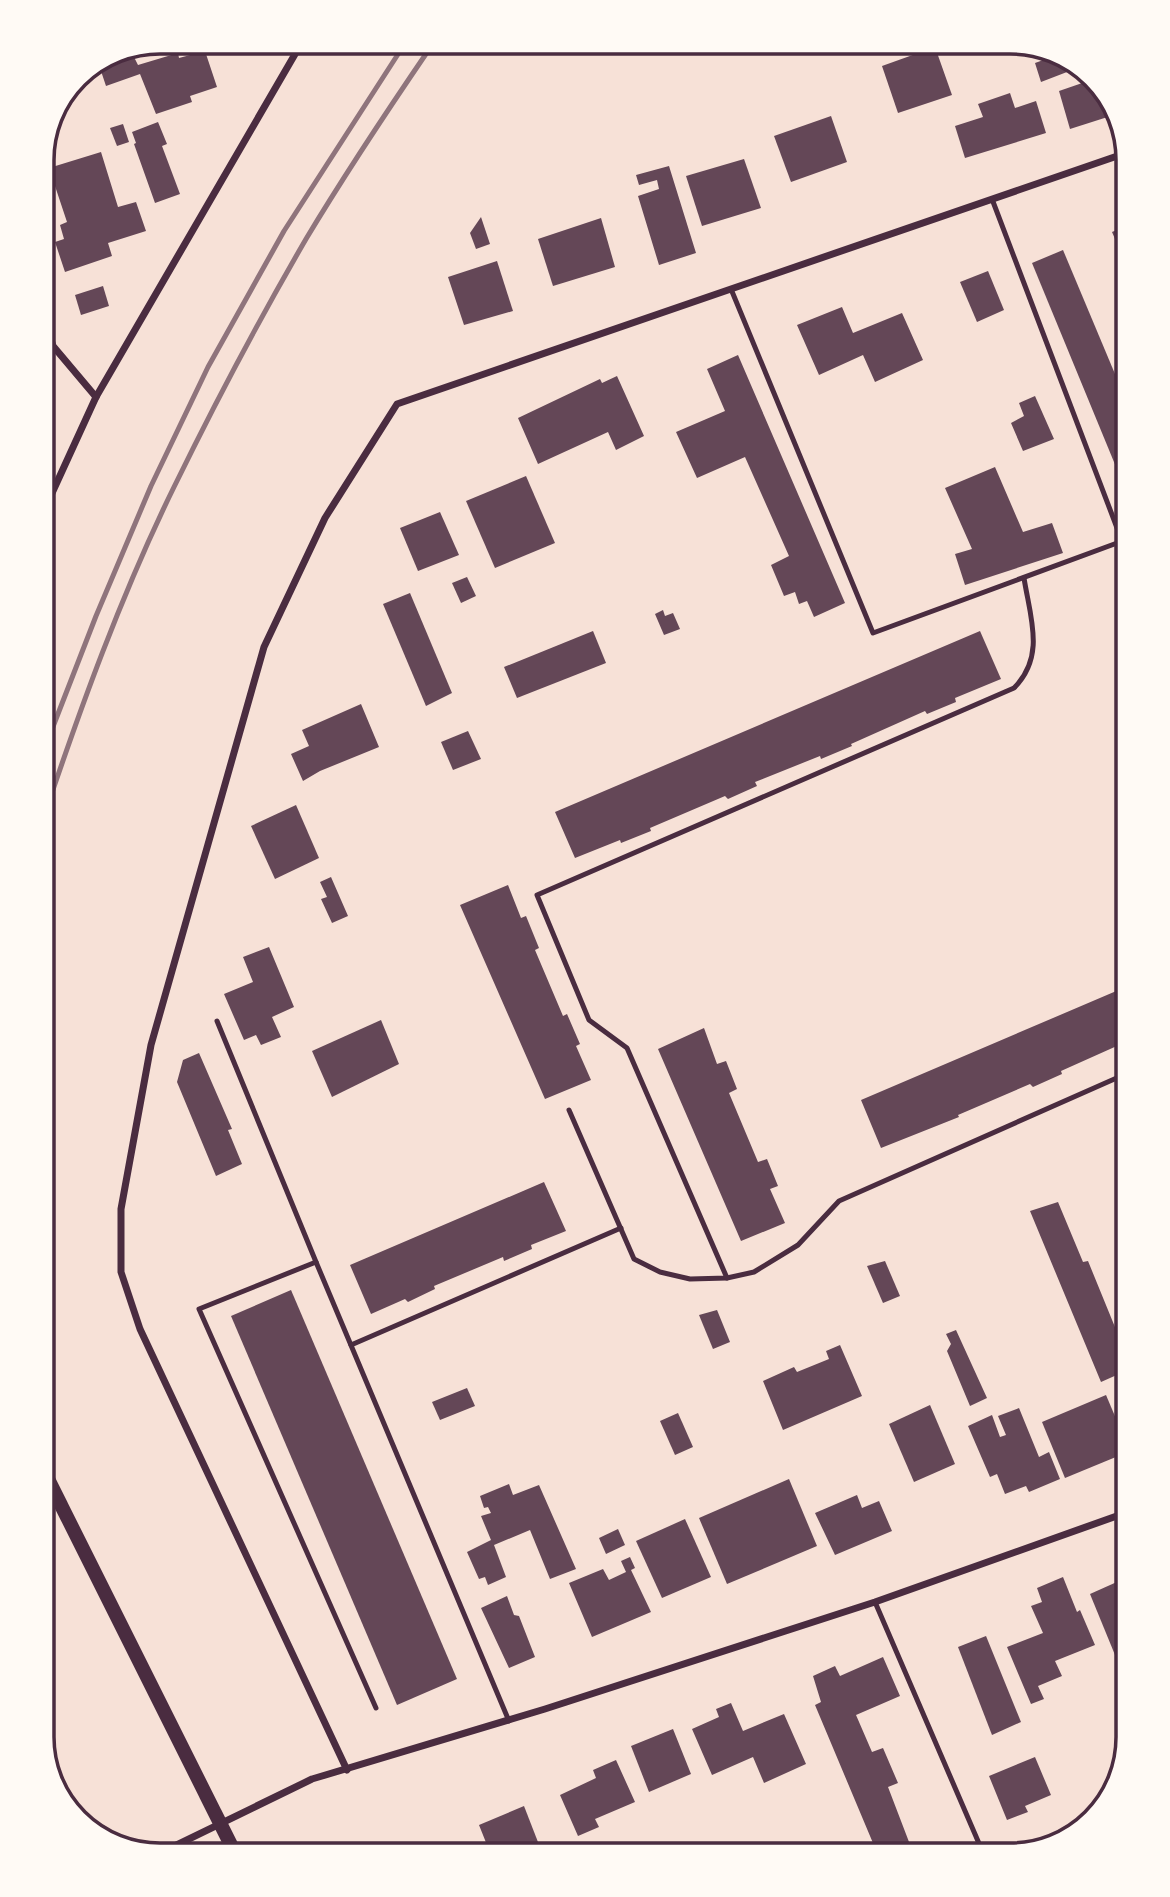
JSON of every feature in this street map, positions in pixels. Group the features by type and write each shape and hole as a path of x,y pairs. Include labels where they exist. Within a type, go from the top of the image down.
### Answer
{"main road":[{"path":"54,1491 230,1843"}],"street":[{"path":"54,489 96,397 295,54"},
{"path":"346,1770 140,1329 121,1272 121,1209 151,1045 264,647 325,518 397,404 1116,157"},
{"path":"54,347 96,397"},
{"path":"181,1843 312,1779 509,1721 875,1602 1116,1516"}],"lane":[{"path":"992,199 1116,517"},
{"path":"731,289 873,633 1116,543"},
{"path":"727,1278 627,1048 589,1020 537,895 1014,688 1025,677 1033,660 1034,641 1024,578"},
{"path":"217,1021 509,1721"},
{"path":"569,1110 634,1259 660,1272 690,1279 727,1278 754,1272 798,1245 839,1200 1116,1078"},
{"path":"351,1345 621,1228"},
{"path":"316,1262 200,1309 376,1708"},
{"path":"875,1602 979,1843"}],"building":[{"path":"175,54 178,54 179,58 206,54 217,87 190,96 192,102 156,114 140,74 106,86 101,72 126,60 134,58 138,65"},
{"path":"915,54 937,54 952,95 898,113 882,66"},
{"path":"1044,60 1068,72 1041,82 1035,63"},
{"path":"1082,83 1098,101 1107,117 1070,129 1059,91"},
{"path":"1010,93 1015,108 1036,101 1046,133 965,158 955,126 983,117 978,104"},
{"path":"831,116 847,162 791,182 774,136"},
{"path":"158,122 167,144 162,146 180,194 155,203 132,132"},
{"path":"123,124 129,142 117,146 110,128"},
{"path":"101,152 118,207 136,202 146,231 108,243 112,256 65,272 55,242 64,239 60,225 67,222 54,183 54,166"},
{"path":"744,159 761,208 702,226 686,176"},
{"path":"669,166 696,253 659,265 638,196 659,189 657,180 639,185 636,175"},
{"path":"481,217 490,244 476,249 470,233"},
{"path":"601,218 615,267 553,286 538,239"},
{"path":"1063,250 1116,376 1116,467 1032,263"},
{"path":"497,261 513,311 464,325 448,277"},
{"path":"988,271 1004,310 977,322 960,282"},
{"path":"103,286 109,306 81,315 75,295"},
{"path":"842,307 853,333 902,313 923,360 875,382 863,355 819,375 797,325"},
{"path":"738,355 845,603 814,617 807,601 799,604 795,592 784,596 771,565 789,556 745,457 697,478 676,432 725,411 707,369"},
{"path":"617,376 644,436 616,450 608,432 538,464 518,418 600,379 602,383"},
{"path":"1035,396 1054,439 1023,451 1011,423 1024,416 1019,403"},
{"path":"995,467 1023,532 1052,523 1063,553 965,585 955,554 972,549 945,488"},
{"path":"526,476 555,543 495,568 466,501"},
{"path":"440,512 459,555 418,571 400,528"},
{"path":"467,577 476,596 461,603 452,583"},
{"path":"410,593 452,693 426,706 383,604"},
{"path":"663,610 665,616 673,613 680,629 664,635 655,614"},
{"path":"593,631 606,663 517,698 504,667"},
{"path":"980,631 1001,679 955,698 956,702 927,714 925,711 821,759 820,756 755,782 757,786 728,799 725,796 650,828 651,831 575,858 555,812"},
{"path":"361,704 379,747 320,771 303,781 291,754 309,746 302,730"},
{"path":"468,731 481,759 453,770 441,742"},
{"path":"296,805 319,858 275,879 251,826"},
{"path":"331,877 348,916 332,923 321,899 327,897 320,882"},
{"path":"508,885 521,918 526,916 539,948 535,950 563,1016 567,1014 580,1044 576,1046 591,1080 545,1099 460,905"},
{"path":"269,947 294,1007 272,1017 281,1037 261,1045 256,1035 244,1040 224,994 253,982 243,957"},
{"path":"1116,991 1116,1046 1033,1087 1030,1084 958,1115 959,1117 881,1148 861,1100"},
{"path":"381,1020 399,1064 332,1097 312,1051"},
{"path":"704,1028 717,1064 726,1061 737,1089 729,1093 758,1162 767,1159 778,1186 770,1189 785,1223 741,1241 658,1049"},
{"path":"199,1053 232,1129 228,1130 242,1164 216,1176 177,1082 183,1060"},
{"path":"544,1182 566,1231 531,1245 532,1249 504,1261 503,1257 434,1286 435,1289 408,1302 405,1299 371,1314 350,1265"},
{"path":"1058,1202 1083,1262 1088,1261 1116,1330 1116,1375 1101,1382 1030,1211"},
{"path":"885,1261 900,1296 883,1303 867,1266"},
{"path":"291,1290 457,1679 397,1705 231,1316"},
{"path":"717,1310 730,1342 713,1349 699,1315"},
{"path":"956,1330 987,1398 970,1406 947,1351 951,1344 946,1334"},
{"path":"840,1345 862,1396 783,1430 763,1381 794,1367 797,1372 829,1359 826,1351"},
{"path":"467,1388 475,1406 440,1420 432,1402"},
{"path":"1106,1395 1116,1419 1116,1457 1065,1478 1042,1422"},
{"path":"930,1405 955,1464 914,1482 889,1424"},
{"path":"1019,1408 1039,1457 1049,1452 1060,1479 1029,1492 1026,1486 1005,1494 997,1474 990,1477 968,1426 992,1415 1000,1437 1006,1435 998,1416"},
{"path":"678,1413 693,1447 675,1455 660,1421"},
{"path":"789,1479 817,1546 727,1584 699,1518"},
{"path":"509,1484 513,1495 539,1485 576,1569 550,1579 530,1530 494,1545 506,1577 488,1585 485,1577 479,1579 467,1552 491,1540 481,1516 491,1513 488,1507 484,1508 480,1496"},
{"path":"857,1495 862,1508 879,1501 892,1531 835,1555 815,1513"},
{"path":"685,1519 711,1577 662,1598 636,1541"},
{"path":"618,1529 625,1545 606,1554 599,1538"},
{"path":"630,1557 635,1568 631,1570 651,1612 592,1637 569,1583 603,1569 609,1580 626,1572 621,1561"},
{"path":"1063,1577 1077,1612 1080,1610 1095,1645 1055,1661 1062,1676 1038,1686 1044,1699 1031,1704 1007,1647 1043,1633 1031,1606 1042,1602 1037,1588"},
{"path":"1116,1582 1116,1655 1115,1655 1090,1594"},
{"path":"507,1596 514,1615 519,1616 535,1657 509,1668 481,1608"},
{"path":"986,1636 1021,1722 992,1735 958,1647"},
{"path":"883,1657 900,1696 856,1715 872,1752 883,1748 898,1783 888,1787 909,1843 873,1843 815,1705 821,1702 813,1676 835,1666 840,1676"},
{"path":"731,1703 743,1731 784,1714 806,1764 764,1783 753,1757 712,1775 692,1729 719,1717 716,1709"},
{"path":"673,1729 691,1774 649,1792 631,1746"},
{"path":"1035,1757 1051,1795 1025,1806 1028,1812 1007,1820 989,1776"},
{"path":"616,1760 635,1802 595,1819 599,1827 578,1836 560,1795 596,1778 593,1770"},
{"path":"524,1806 538,1843 486,1843 479,1825"}],"railway":[{"path":"54,724 151,486 208,367 284,231 398,54"},
{"path":"54,787 119,611 155,528 221,393 306,239 426,54"}]}
